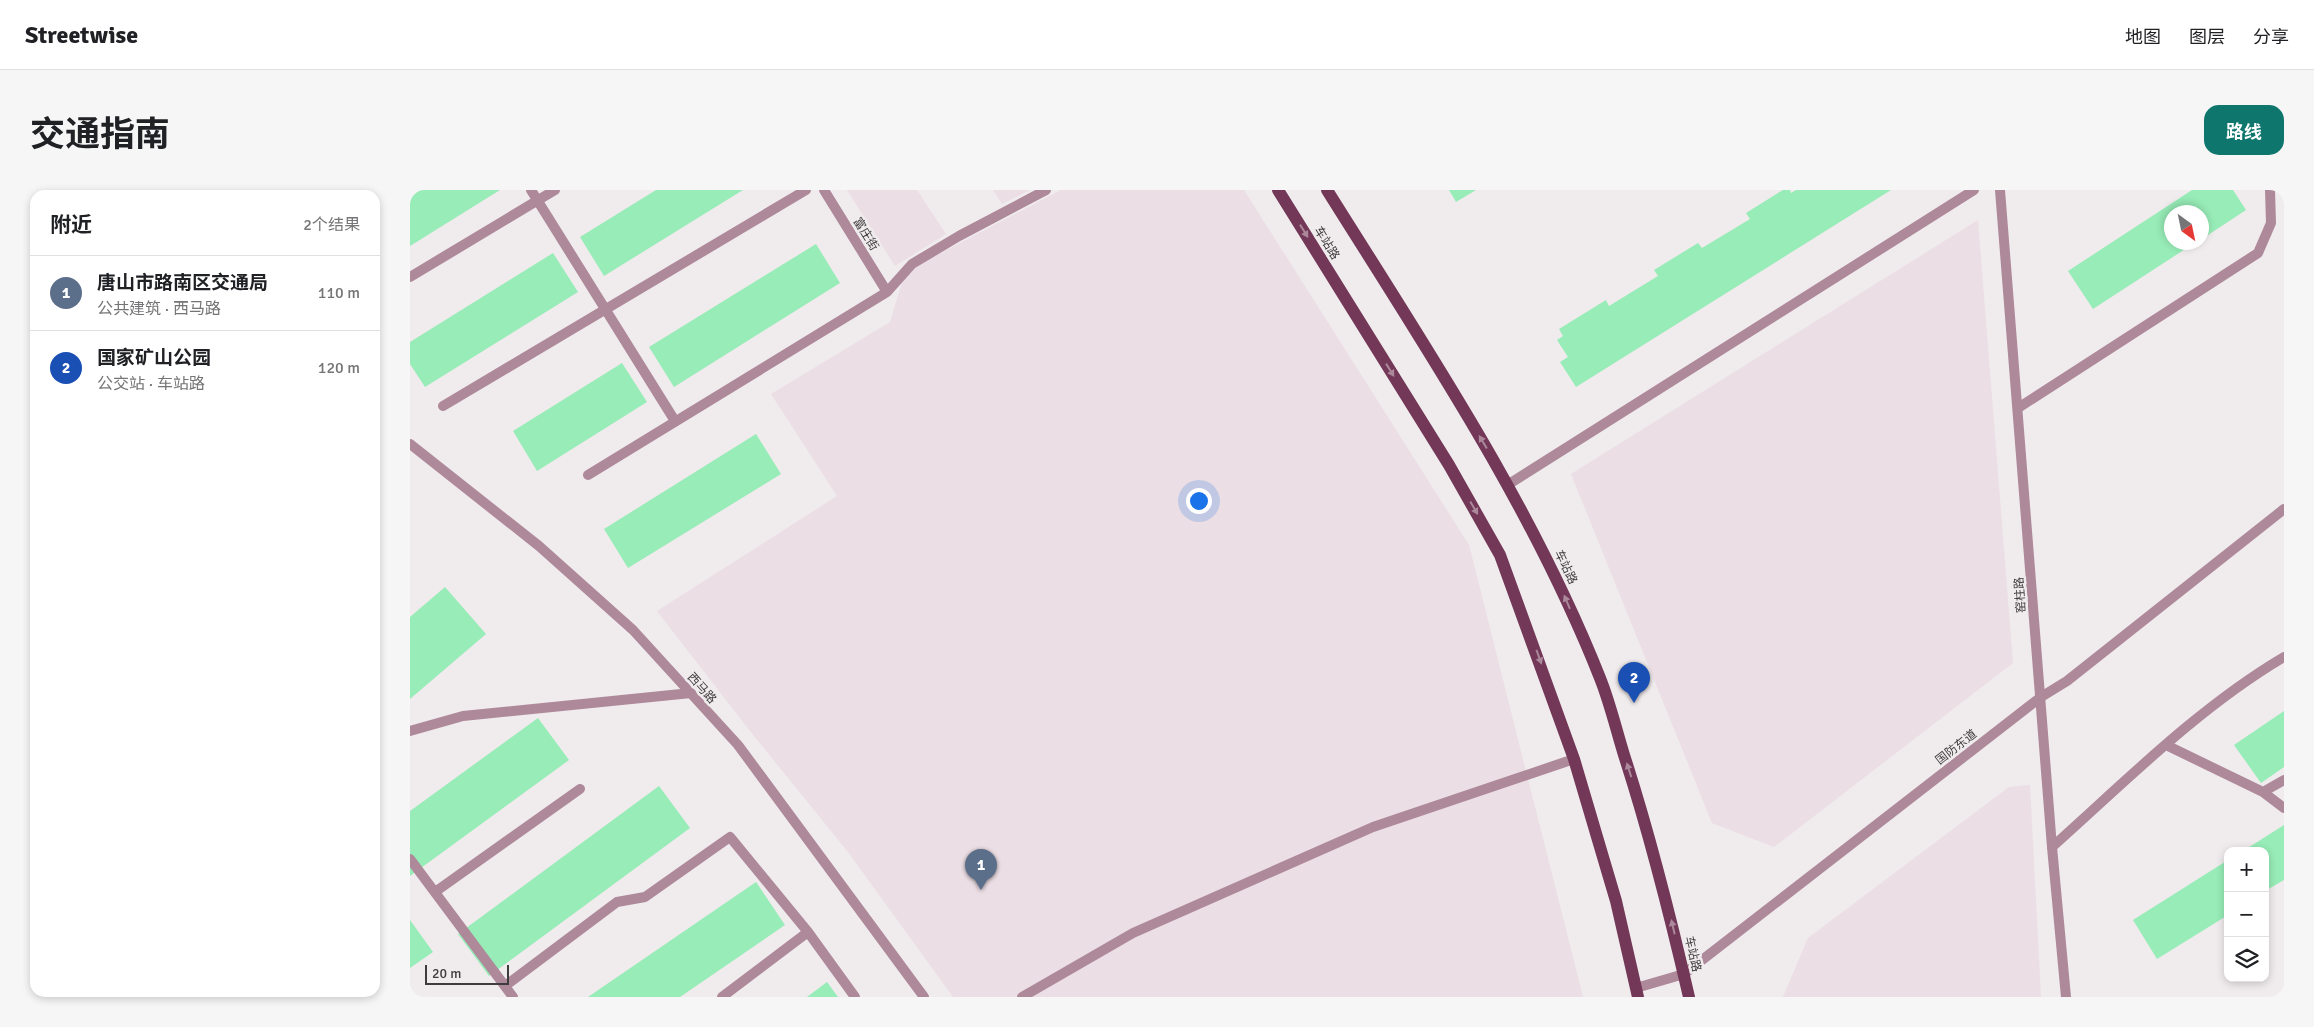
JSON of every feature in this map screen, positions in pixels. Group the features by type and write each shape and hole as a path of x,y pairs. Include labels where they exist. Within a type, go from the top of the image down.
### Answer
{"main road":[{"name":"车站路","path":"1278,190 1449,465 1500,555 1574,759 1616,900 1637,993"},
{"name":"车站路","path":"1327,190 1509,484 1560,586 1600,679 1663,884 1689,997"}],"street":[{"path":"531,190 675,421"},
{"path":"410,277 555,190"},
{"path":"443,406 806,190"},
{"name":"富庄街","path":"824,190 887,292"},
{"path":"588,475 887,292 912,264 959,236 1046,190"},
{"path":"1509,484 1974,190"},
{"name":"窑柱路","path":"2000,190 2052,847 2066,997"},
{"path":"2018,408 2258,252 2271,223 2270,190"},
{"name":"西马路","path":"410,444 561,566 633,630 738,745 924,997"},
{"name":"国防东道","path":"1637,993 1684,974 2041,697 2067,681 2284,509"},
{"path":"2052,847 2166,745 2251,676 2284,657"},
{"path":"410,731 463,716 690,693"},
{"path":"2166,745 2262,792 2284,808"},
{"path":"1022,997 1132,932 1373,827 1574,759"},
{"path":"2262,792 2284,780"},
{"path":"435,892 580,789"},
{"path":"505,986 617,902 645,897 730,837 808,932 855,997"},
{"path":"410,859 513,997"},
{"path":"722,997 808,932"}],"shaded area":[{"path":"847,190 917,190 946,234 895,266"},
{"path":"993,190 1030,190 1002,204"},
{"path":"1061,190 1244,190 1469,545 1583,997 953,997 848,852 750,731 657,611 837,496 771,394 890,322 903,279 914,267"},
{"path":"1978,220 2013,663 1774,847 1712,823 1571,474"},
{"path":"2030,785 2041,997 1783,997 1808,938 2009,787"}],"building":[{"path":"413,190 500,190 410,246 410,192"},
{"path":"656,190 743,190 604,276 580,237"},
{"path":"1449,190 1476,190 1456,202"},
{"path":"1783,190 1790,190 1791,193 1796,190 1891,190 1576,387 1560,362 1568,357 1557,340 1563,336 1559,329 1606,300 1609,306 1658,276 1654,270 1698,243 1702,248 1750,219 1746,213"},
{"path":"2192,190 2233,190 2246,210 2209,234 2209,205 2169,205"},
{"path":"2164,208 2164,250 2184,250 2093,309 2068,271"},
{"path":"816,244 840,283 674,387 649,347"},
{"path":"553,253 578,292 425,387 410,364 410,342"},
{"path":"622,363 647,402 537,471 513,431"},
{"path":"756,434 781,474 628,568 604,529"},
{"path":"445,587 486,634 410,699 410,617"},
{"path":"2284,711 2284,767 2261,783 2234,745"},
{"path":"538,718 569,760 410,876 410,811"},
{"path":"659,786 690,828 489,976 458,934"},
{"path":"2284,825 2284,880 2269,889 2269,847 2249,847"},
{"path":"2224,863 2224,917 2157,959 2133,920"},
{"path":"756,882 785,925 680,997 588,997"},
{"path":"410,920 433,952 410,968"},
{"path":"827,982 838,997 807,997"}],"place":[{"name":"国家矿山公园","path":"1634,703"},
{"name":"唐山市路南区交通局","path":"981,890"}]}
